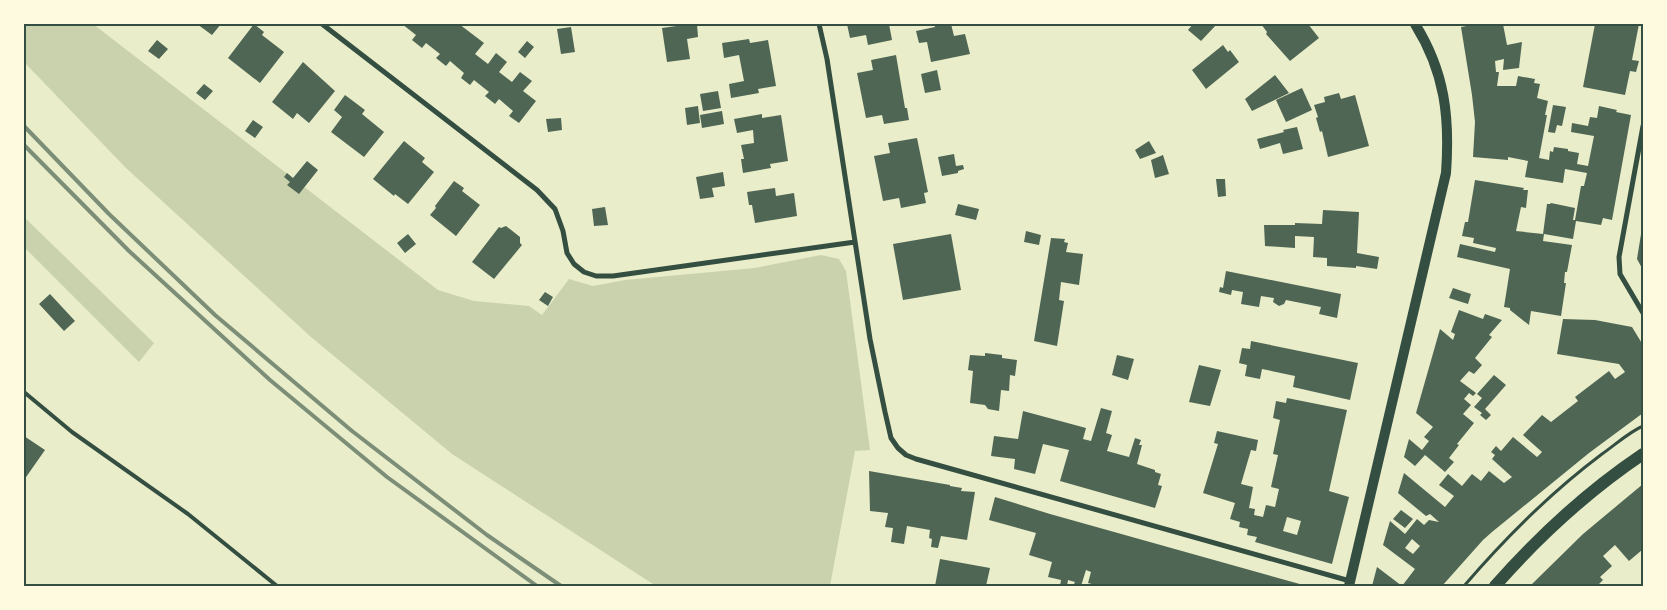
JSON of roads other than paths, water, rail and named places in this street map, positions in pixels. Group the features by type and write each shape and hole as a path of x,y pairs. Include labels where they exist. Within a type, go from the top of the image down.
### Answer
{"main road":[{"path":"1350,584 1446,172 1448,144 1444,90 1425,40 1415,24"},
{"path":"1495,586 1540,538 1570,510 1626,465 1643,454"}],"street":[{"path":"322,24 537,190 555,209 563,231 567,253 574,264 584,272 596,276 613,276 856,242"},
{"path":"819,24 827,59 870,339 885,412 892,438 898,448 906,455 916,459 1350,584"},
{"path":"1643,126 1619,256 1620,274 1643,313"}],"lane":[{"path":"24,392 72,432 188,514 277,586"}],"railway":[{"path":"24,126 109,214 215,315 352,431 487,535 561,586"},
{"path":"24,145 129,251 270,380 387,477 537,586"}]}
